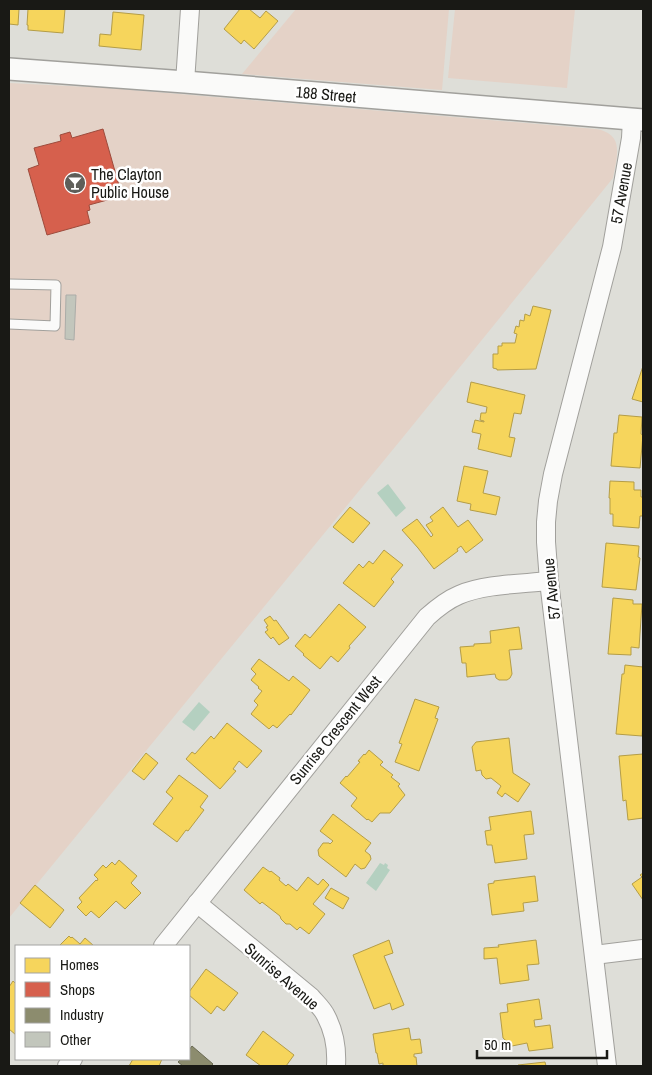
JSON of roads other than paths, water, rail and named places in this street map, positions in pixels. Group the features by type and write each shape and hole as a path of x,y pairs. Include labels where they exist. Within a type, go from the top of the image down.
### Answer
{"street":[{"path":"185,82 190,9"},
{"name":"188 Street","path":"9,69 638,120"},
{"name":"57 Avenue","path":"607,1066 549,581 546,535 548,501 553,474 612,246 631,138 638,120"},
{"name":"Sunrise Crescent West","path":"164,945 427,617 442,604 474,590 549,581"},
{"name":"Sunrise Avenue","path":"198,903 311,997 325,1014 334,1035 336,1066"},
{"path":"594,955 643,949"}],"lane":[{"path":"9,284 56,285 55,326 9,324"}],"place":[{"name":"The Clayton Public House","path":"75,183"}]}
